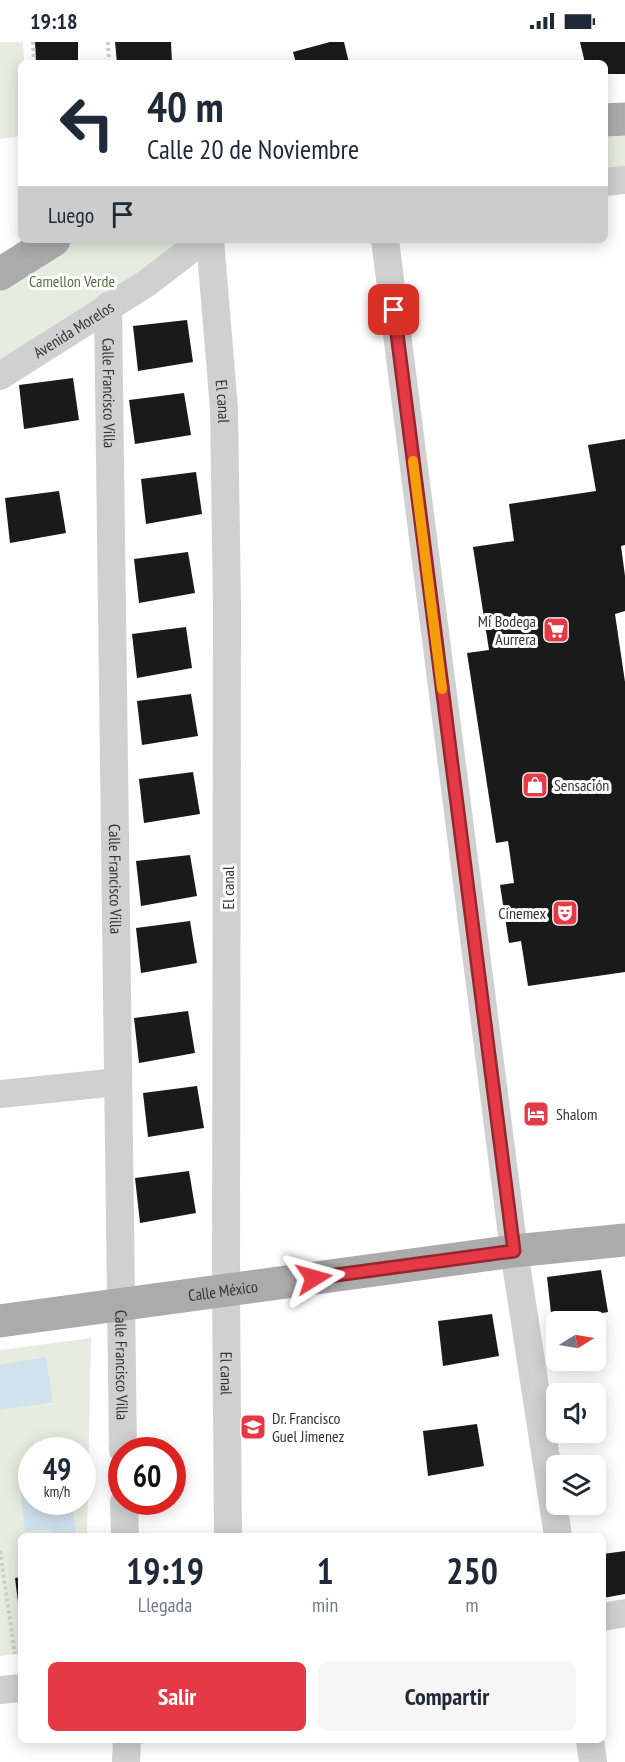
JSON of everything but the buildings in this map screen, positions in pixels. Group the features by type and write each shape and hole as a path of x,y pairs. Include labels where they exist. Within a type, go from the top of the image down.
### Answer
{"main road":[{"path":"608,120 625,119"},
{"path":"0,274 49,243"},
{"name":"Calle México","path":"0,1321 514,1251 625,1240"}],"street":[{"path":"608,182 625,180"},
{"name":"Avenida Morelos","path":"0,375 147,283 199,243"},
{"name":"El canal","path":"210,243 224,409 227,607 228,1533"},
{"path":"385,243 514,1251 558,1533"},
{"name":"Calle Francisco Villa","path":"108,306 123,1437"},
{"path":"0,1094 118,1082"},
{"path":"124,1515 125,1533"},
{"path":"606,1616 625,1613"},
{"path":"0,1690 18,1688"},
{"path":"126,1762 127,1743"},
{"path":"590,1743 593,1762"}],"path":[{"path":"33,42 34,60"},
{"path":"108,42 109,60"},
{"path":"0,1551 15,1653"}],"green space":[{"path":"0,42 23,42 24,60 18,60 18,136 0,139"},
{"path":"625,121 625,189 608,191 608,123"},
{"name":"Camellon Verde","path":"60,243 198,243 0,366 0,278"},
{"path":"91,1338 89,1437 18,1437 18,1515 87,1515 87,1533 18,1533 18,1653 0,1656 0,1350"}],"water":[{"path":"46,1357 53,1402 0,1410 0,1365"},
{"path":"23,1515 74,1515 76,1533 52,1533 51,1529 25,1531"}],"slow traffic":[{"path":"413,461 442,689"}],"place":[{"name":"Mi Bodega Aurrera","path":"556,630"},
{"name":"Sensación","path":"535,785"},
{"name":"Cinemex","path":"565,913"},
{"name":"Shalom","path":"536,1114"},
{"name":"Dr. Francisco Guel Jimenez","path":"253,1427"}],"route":[{"path":"314,1278 514,1251 394,310"}]}
